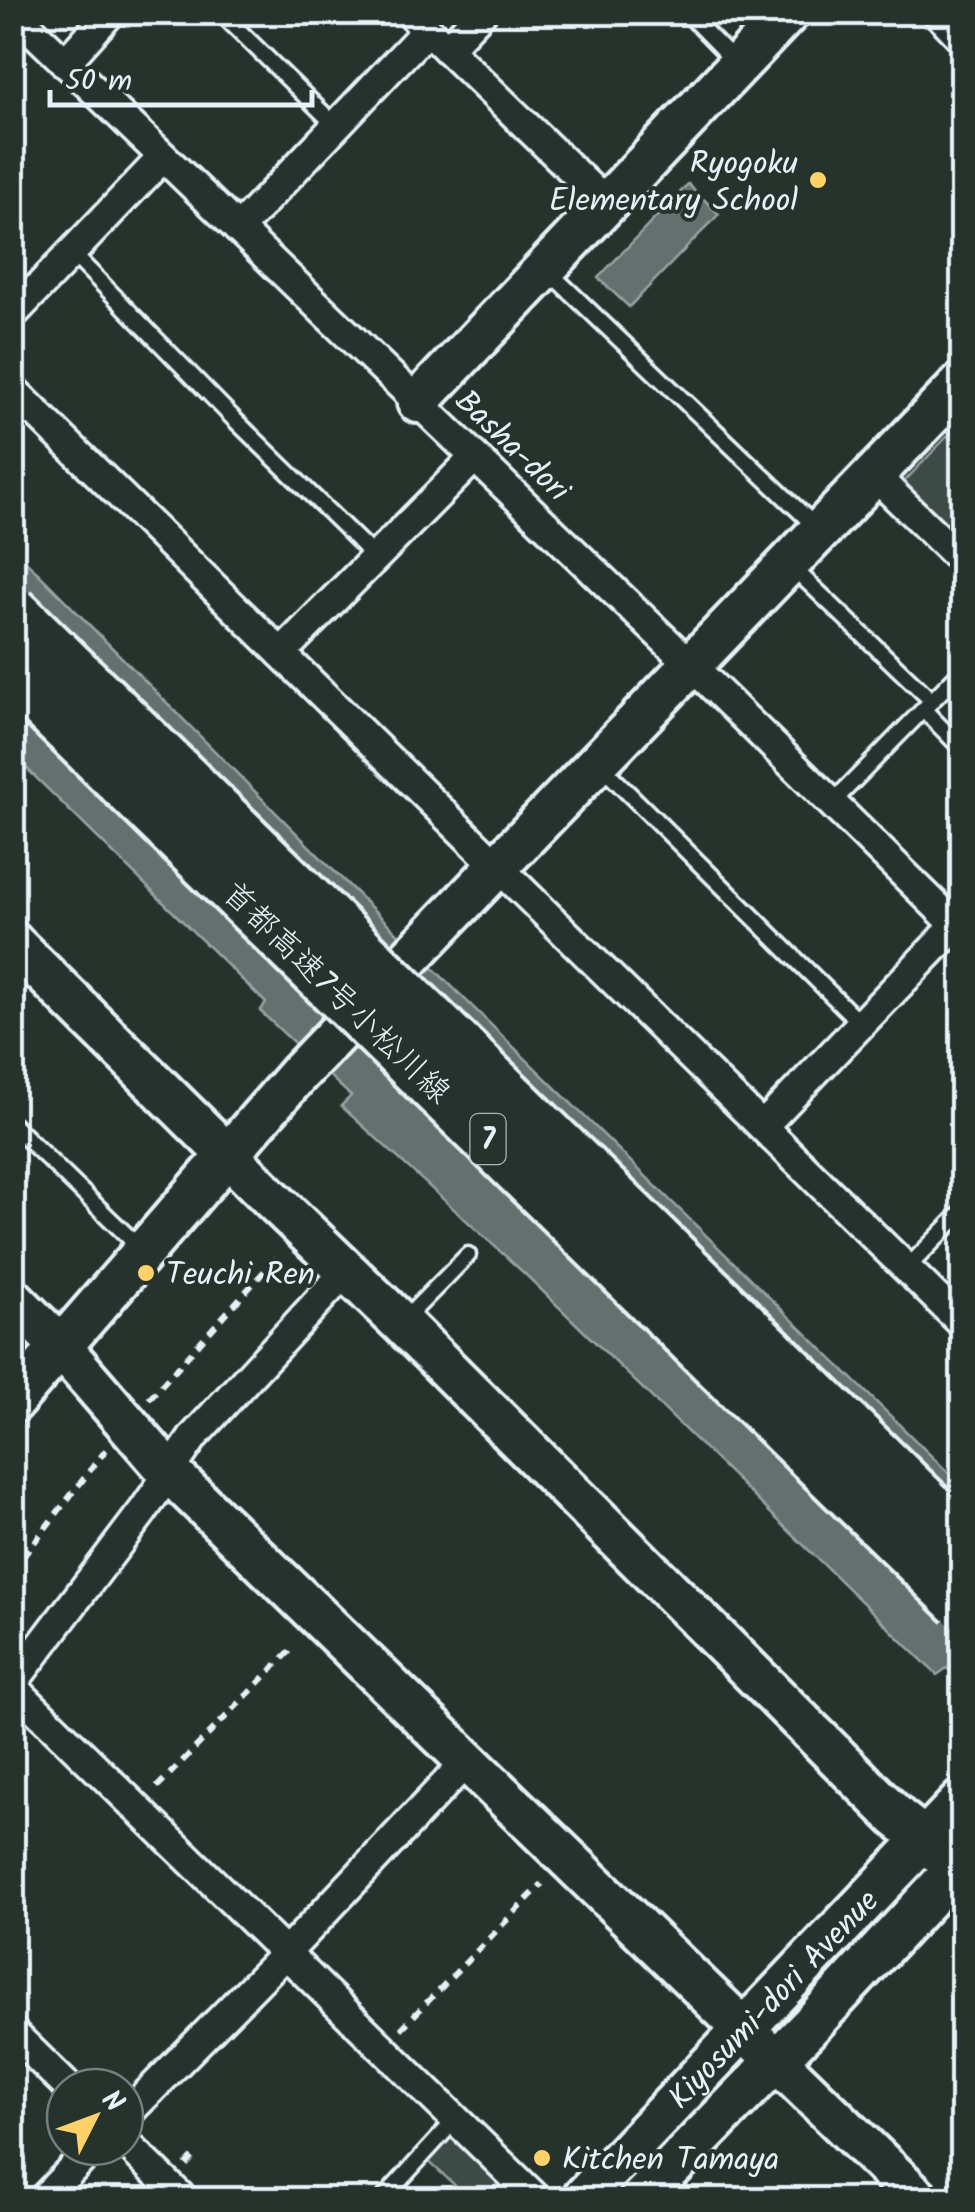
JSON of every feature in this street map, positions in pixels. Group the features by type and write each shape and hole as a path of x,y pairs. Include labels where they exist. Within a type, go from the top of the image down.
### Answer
{"highway":[{"name":"首都高速7号小松川線","path":"12,611 962,1540"},
{"name":"首都高速7号小松川線","path":"12,674 962,1603"}],"street":[{"name":"Basha-dori","path":"12,12 961,925"},
{"path":"64,62 111,12"},
{"path":"238,229 427,31 482,12"},
{"path":"418,402 790,12"},
{"path":"937,12 962,38"},
{"path":"427,31 607,204"},
{"path":"12,315 163,157"},
{"path":"12,1404 298,1074 962,382"},
{"path":"12,389 962,1323"},
{"path":"282,653 475,457"},
{"path":"874,475 962,560"},
{"path":"762,1126 961,925"},
{"path":"12,942 897,1817 960,1869"},
{"path":"346,1270 194,1436 143,1511 12,1685 538,2200"},
{"path":"12,1298 61,1346 168,1472 920,2199"},
{"path":"145,2096 467,1761"},
{"name":"Kiyosumi-dori Avenue","path":"581,2200 962,1800"},
{"name":"Kiyosumi-dori Avenue","path":"640,2200 960,1869"},
{"path":"12,2032 48,2067"},
{"path":"145,2162 184,2200"},
{"path":"42,2200 74,2167"}],"lane":[{"path":"220,12 336,126"},
{"path":"686,12 739,66"},
{"path":"72,253 375,557"},
{"path":"545,268 820,531"},
{"path":"789,564 928,705 962,749"},
{"path":"832,803 962,670"},
{"path":"598,763 861,1024"},
{"path":"12,1124 144,1252"},
{"path":"907,1268 962,1212"},
{"path":"401,1323 468,1254"},
{"path":"382,2200 456,2119"}],"path":[{"path":"137,1808 320,1620"},
{"path":"383,2048 567,1858"}],"shaded area":[{"path":"688,184 719,214 629,307 598,278"},
{"path":"962,421 962,541 902,484"},
{"path":"12,547 335,872 962,1486 962,1680 947,1668 937,1675 525,1274 341,1106 351,1096 260,1011 266,1003 13,755"},
{"path":"449,2136 519,2199 470,2199 427,2160"}],"place":[{"name":"Ryogoku Elementary School","path":"818,180"},
{"name":"Teuchi Ren","path":"146,1273"},
{"name":"Kitchen Tamaya","path":"542,2158"}]}
